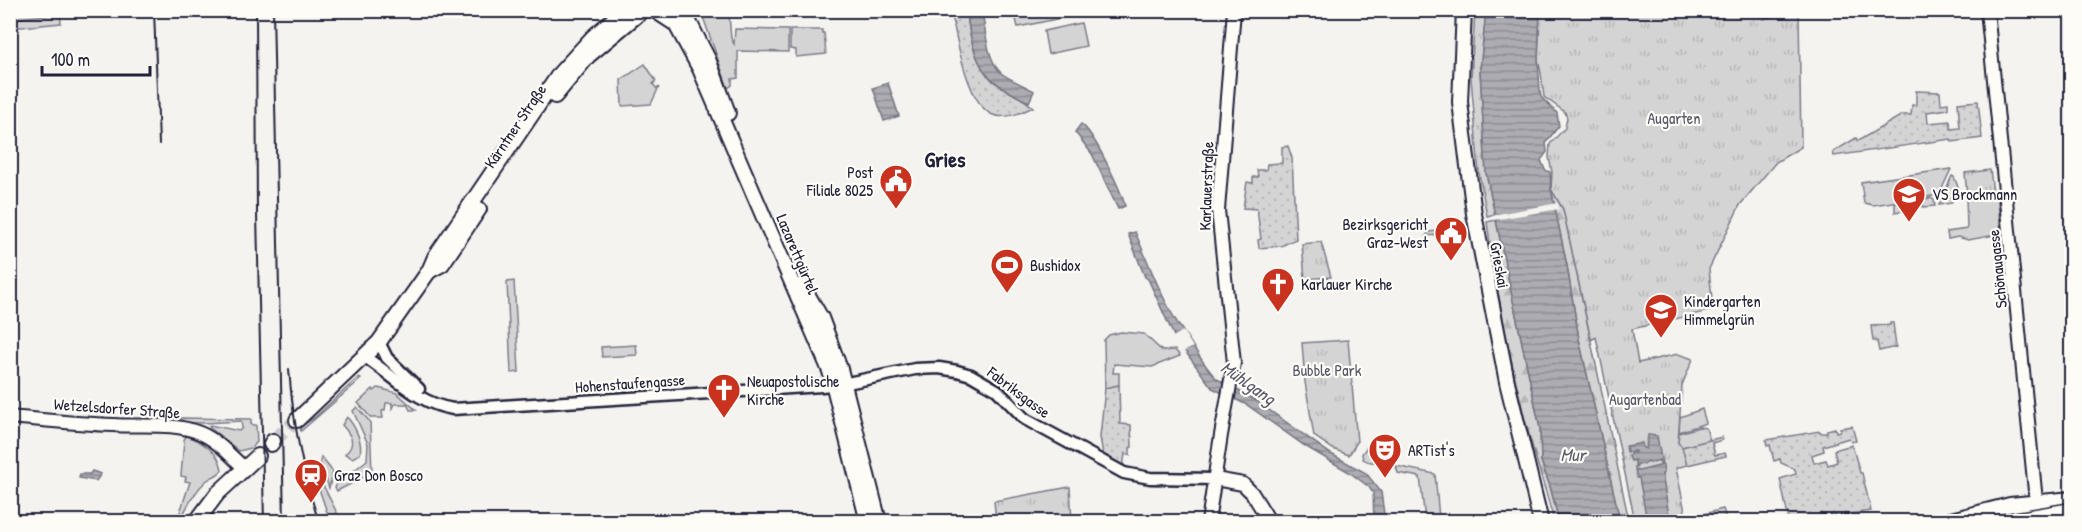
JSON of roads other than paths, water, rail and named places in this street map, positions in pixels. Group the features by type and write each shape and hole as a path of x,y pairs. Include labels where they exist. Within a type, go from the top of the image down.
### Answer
{"main road":[{"path":"593,37 612,10"},
{"name":"Kärntner Straße","path":"297,420 379,342 429,271 435,257 560,73 593,37 624,10"},
{"name":"Kärntner Straße","path":"429,271 442,264 515,151 566,80 603,42 643,10"},
{"path":"654,10 675,24"},
{"name":"Lazarettgürtel","path":"668,10 700,69 827,364 839,384 868,522"},
{"name":"Lazarettgürtel","path":"683,10 708,59 725,105 805,291 820,318 879,522"},
{"name":"Karlauerstraße","path":"1208,522 1231,385 1234,350 1218,210 1234,10"},
{"name":"Grieskai","path":"1464,10 1460,78 1462,130 1474,214 1492,312 1521,444"},
{"name":"Schönaugasse","path":"1987,12 2037,513"},
{"name":"Wetzelsdorfer Straße","path":"10,417 110,425 179,427 203,434 244,468"},
{"path":"1521,444 1528,454 1545,518"},
{"path":"1521,444 1519,461 1532,522"},
{"path":"196,522 217,494 258,456"},
{"path":"1215,479 1243,484 1252,493 1270,522"},
{"path":"1943,522 1995,508 2037,513 2072,499"},
{"path":"1993,522 2037,513 2072,511"}],"street":[{"path":"379,342 387,358 430,402"},
{"name":"Hohenstaufengasse","path":"365,357 420,398 453,409 839,384"},
{"name":"Fabriksgasse","path":"839,384 915,369 939,368 957,371 971,375 997,390 1025,419 1124,473 1150,478 1215,479"}],"water":[{"name":"Mur","path":"1540,10 1538,60 1540,91 1541,97 1557,113 1559,126 1546,142 1547,152 1541,160 1545,170 1550,172 1551,189 1579,339 1620,521 1559,521 1541,461 1540,428 1486,173 1480,70 1486,11"},
{"path":"967,11 982,11 987,44 996,67 1001,73 1034,91 1029,102 998,84 983,69 976,56"},
{"path":"888,83 899,116 884,121 873,88"},
{"path":"1081,124 1099,149 1125,206 1118,209 1092,154 1075,132"},
{"name":"Mühlgang","path":"1135,232 1176,321 1212,374 1255,400 1331,454 1366,473 1381,492 1385,521 1374,521 1373,493 1369,487 1247,405 1212,388 1174,336 1148,279 1145,277 1128,234"},
{"path":"1648,435 1657,436 1662,464 1659,460 1651,463 1648,461 1645,464 1637,464 1635,468 1635,460 1631,461 1629,456 1635,451 1627,452 1626,446 1642,443 1643,448 1646,449"},
{"path":"1663,465 1664,473 1662,474 1670,521 1647,521 1639,478 1635,470"},
{"path":"92,471 101,474 96,481 79,478 80,474 90,474"}],"tunnel":[{"path":"273,441 297,420"}],"tram line":[{"path":"1955,522 2072,502"}],"railway":[{"path":"154,10 159,144"},
{"path":"256,10 257,214 264,522"},
{"path":"273,10 284,522"},
{"path":"289,369 299,446 319,522"}],"place":[{"name":"Post Filiale 8025","path":"896,210"},
{"name":"VS Brockmann","path":"1909,223"},
{"name":"Bezirksgericht Graz-West","path":"1451,262"},
{"name":"Bushidox","path":"1007,294"},
{"name":"Karlauer Kirche","path":"1278,313"},
{"name":"Kindergarten Himmelgrün","path":"1661,339"},
{"name":"Neuapostolische Kirche","path":"724,419"},
{"name":"ARTist's","path":"1385,479"},
{"name":"Graz Don Bosco","path":"311,504"}],"district":[{"name":"Gries","path":"945,159"}],"park label":[{"name":"Augarten","path":"1674,118"},
{"name":"Bubble Park","path":"1327,370"},
{"name":"Augartenbad","path":"1645,399"}]}
